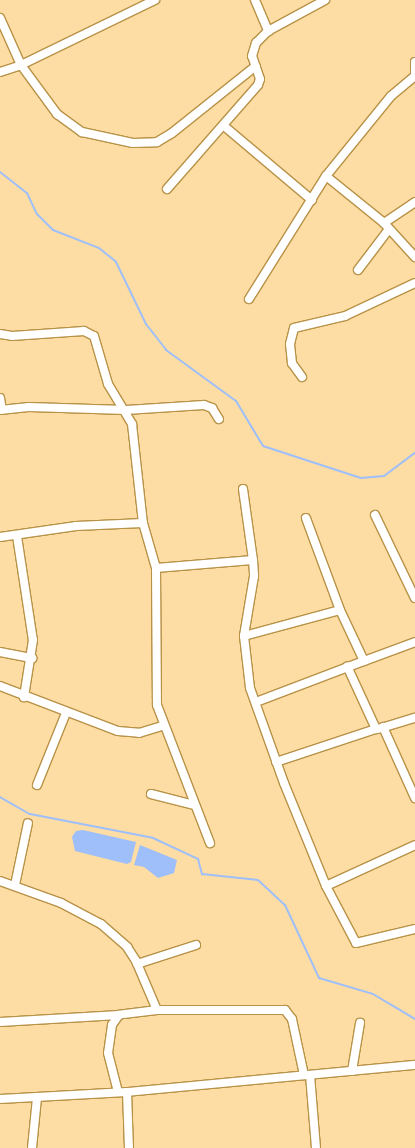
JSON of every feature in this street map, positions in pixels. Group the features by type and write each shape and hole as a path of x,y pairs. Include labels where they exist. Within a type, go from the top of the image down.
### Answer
{"street":[{"path":"255,0 268,31"},
{"path":"167,189 224,126 258,85 252,49 268,31 325,0"},
{"path":"0,72 21,65 152,1"},
{"path":"0,18 21,65 57,114 75,129 143,143 157,142 172,133 256,66"},
{"path":"250,299 326,176 391,96 415,76 415,62"},
{"path":"224,126 312,200"},
{"path":"326,176 386,226 415,257"},
{"path":"358,270 386,226 415,202"},
{"path":"302,377 292,363 290,344 294,328 345,316 415,282"},
{"path":"0,334 91,333 108,384 126,410 135,441 143,523 156,568 155,687 162,726 210,843"},
{"path":"0,398 1,410 29,407 126,410 204,405 212,408 219,419"},
{"path":"244,489 253,560 244,636 247,676 276,762 326,886 356,944 415,929"},
{"path":"375,515 415,598"},
{"path":"306,518 340,610 364,660"},
{"path":"0,536 17,536 76,526 143,523"},
{"path":"17,536 32,618 32,658 24,697"},
{"path":"156,568 253,560"},
{"path":"244,636 340,610"},
{"path":"256,702 347,666 415,642"},
{"path":"0,652 32,658"},
{"path":"347,666 415,798"},
{"path":"0,686 66,713 132,733 162,726"},
{"path":"37,785 66,713"},
{"path":"276,762 379,728 415,718"},
{"path":"150,794 194,805"},
{"path":"15,885 28,823"},
{"path":"326,886 415,845"},
{"path":"0,881 15,885 100,924 126,947 137,964 157,1010"},
{"path":"137,964 196,945"},
{"path":"0,1022 119,1015 157,1010 285,1010 292,1019 307,1075 316,1148"},
{"path":"118,1092 108,1044 119,1015"},
{"path":"352,1071 360,1023"},
{"path":"0,1099 127,1092 415,1065"},
{"path":"127,1092 128,1148"},
{"path":"32,1148 37,1098"}],"water":[{"path":"83,830 136,842 131,862 127,864 75,851 72,837 76,831"},
{"path":"140,845 177,860 174,873 158,878 144,867 134,865"}],"waterway":[{"path":"0,172 27,193 37,214 53,230 99,248 116,262 146,324 166,350 236,401 263,446 361,478 384,476 415,453"},
{"path":"0,797 30,814 153,838 198,859 202,874 258,880 285,905 319,978 373,994 415,1019"}]}
